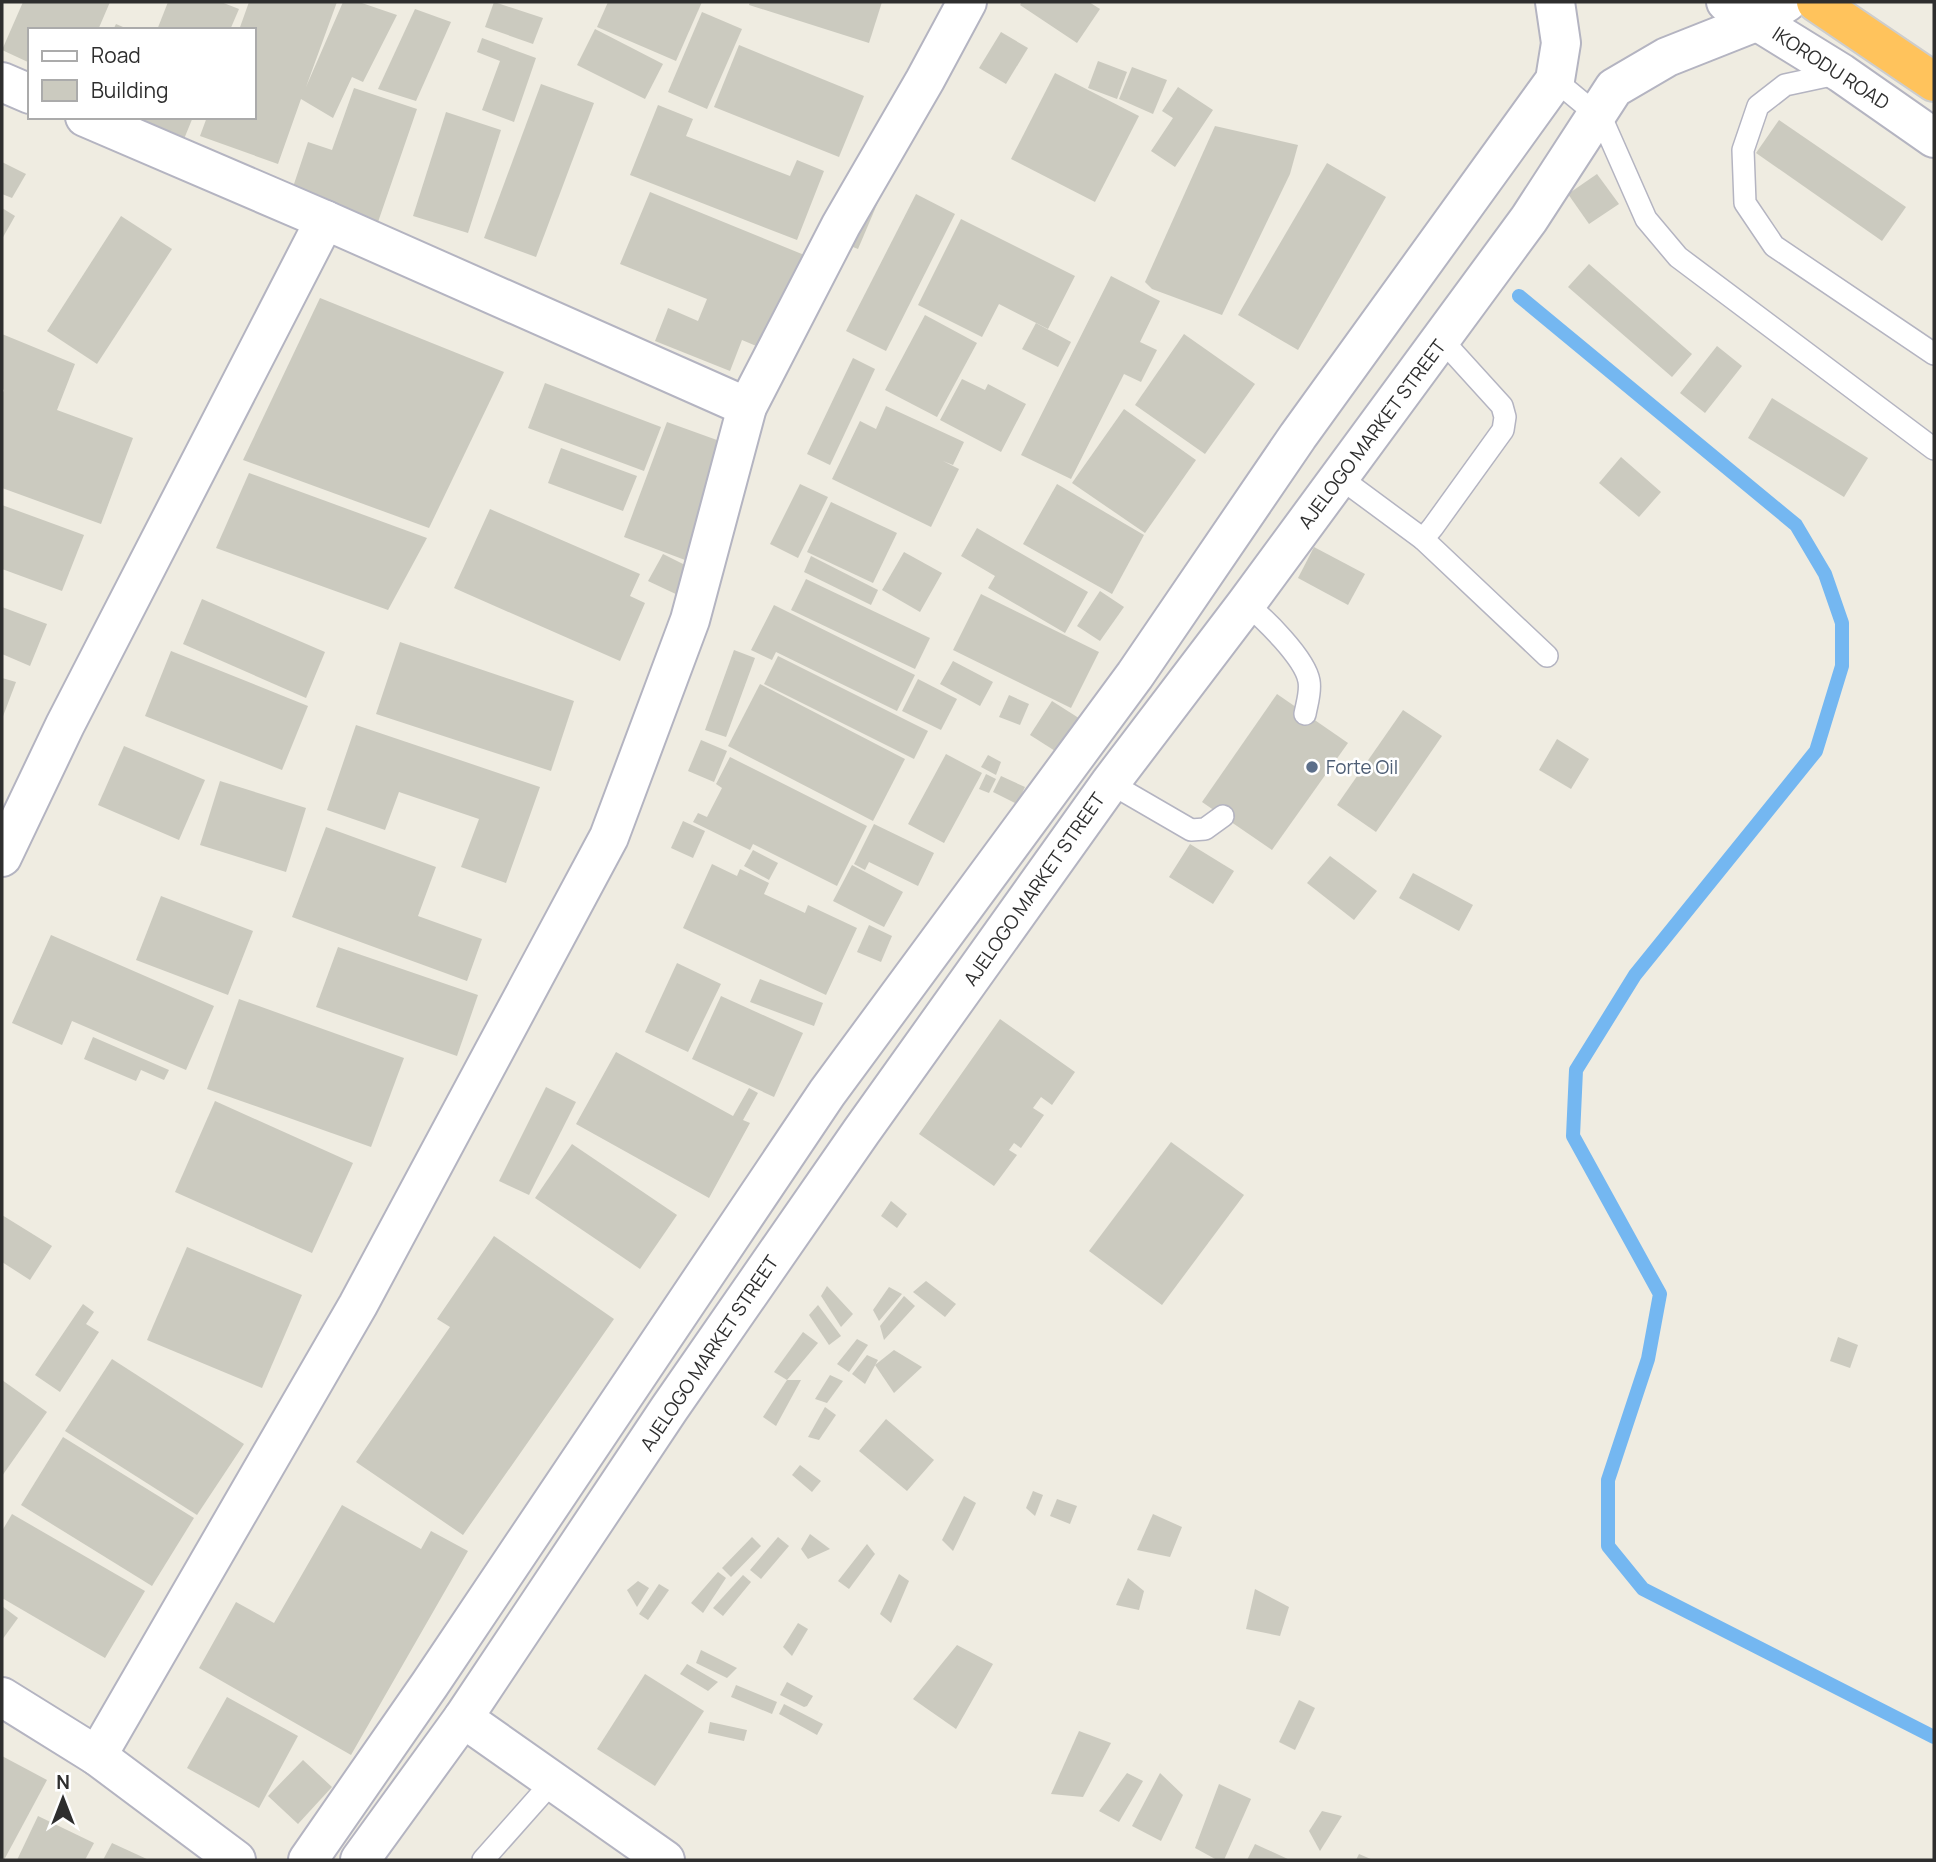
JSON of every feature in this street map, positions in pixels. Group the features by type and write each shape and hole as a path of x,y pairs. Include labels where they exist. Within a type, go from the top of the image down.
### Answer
{"highway":[{"path":"1816,2 1934,82"}],"street":[{"path":"97,1756 358,1305 609,837 690,621 747,407 841,225 967,2"},
{"path":"308,1860 438,1672 827,1093 1127,686 1298,436 1555,80 1561,43 1555,2"},
{"name":"IKORODU ROAD","path":"1757,8 1841,73 1934,138"},
{"name":"AJELOGO MARKET STREET","path":"360,1860 464,1718 669,1409 861,1132 1110,783 1442,340 1529,219 1614,88 1757,8"},
{"path":"2,82 28,93"},
{"path":"90,119 747,407"},
{"path":"2,857 65,724 325,220"},
{"path":"2,1697 97,1756 236,1860"},
{"path":"464,1718 666,1860"}],"lane":[{"path":"1841,73 1784,85 1758,106 1743,150 1745,203 1774,246 1934,354"},
{"path":"1555,80 1596,114 1605,125 1646,219 1678,257 1934,449"},
{"path":"1423,539 1503,430 1505,417 1502,407 1442,340"},
{"path":"1339,477 1423,539 1546,656"},
{"path":"1246,604 1266,620 1303,666 1309,679 1305,714"},
{"path":"1110,783 1191,830 1205,829 1223,816"},
{"path":"484,1860 553,1782"}],"building":[{"path":"23,2 110,2 99,28 28,28 28,62 2,50"},
{"path":"168,2 221,2 239,9 231,28 158,28"},
{"path":"249,2 337,2 306,87 343,2 359,2 397,15 363,82 352,77 333,118 301,99 278,164 200,136 206,119 256,119 256,28 240,28"},
{"path":"494,2 543,18 533,44 485,27"},
{"path":"608,2 702,2 676,61 597,27"},
{"path":"750,2 882,2 869,43 749,5"},
{"path":"1022,2 1089,2 1100,9 1077,43 1020,5"},
{"path":"415,9 451,22 416,101 378,89"},
{"path":"702,12 742,29 707,109 668,92"},
{"path":"595,29 663,64 645,99 577,65"},
{"path":"1001,32 1028,48 1006,84 979,68"},
{"path":"482,38 536,58 514,122 482,110 500,61 477,52"},
{"path":"739,45 864,96 839,157 714,107"},
{"path":"1098,61 1127,72 1117,99 1088,88"},
{"path":"1132,67 1167,80 1153,114 1119,99"},
{"path":"1055,73 1139,116 1095,202 1011,159"},
{"path":"541,84 594,103 536,257 484,238"},
{"path":"1178,87 1213,110 1175,167 1151,151 1173,118 1162,111"},
{"path":"354,88 417,109 378,222 291,193 308,142 332,150"},
{"path":"658,105 693,119 686,136 790,176 797,160 824,171 797,240 630,175"},
{"path":"446,112 501,130 468,233 413,216"},
{"path":"136,119 192,119 184,139"},
{"path":"1779,120 1906,207 1882,241 1756,153"},
{"path":"1215,126 1298,145 1290,174 1222,315 1152,289 1145,282"},
{"path":"2,162 26,174 12,198 2,194"},
{"path":"1327,163 1386,197 1298,350 1238,315"},
{"path":"1597,174 1619,204 1589,224 1568,194"},
{"path":"858,185 881,195 858,249 835,240"},
{"path":"650,192 819,261 780,356 742,340 730,371 655,341 668,308 698,321 707,299 620,264"},
{"path":"916,194 955,214 886,351 846,331"},
{"path":"2,208 15,216 2,239"},
{"path":"121,216 172,249 97,364 47,331"},
{"path":"961,219 1075,276 1048,329 999,304 982,337 918,305"},
{"path":"1589,264 1692,354 1672,377 1568,287"},
{"path":"1111,276 1160,301 1140,342 1157,350 1141,382 1124,374 1071,479 1021,455"},
{"path":"320,298 504,372 429,528 243,460"},
{"path":"925,315 977,343 937,417 885,390"},
{"path":"1036,323 1071,342 1058,367 1022,349"},
{"path":"2,334 75,364 57,410 133,438 101,524 2,488"},
{"path":"1184,334 1255,384 1205,454 1135,405"},
{"path":"1717,346 1742,366 1705,413 1680,393"},
{"path":"853,358 875,369 830,465 807,454"},
{"path":"962,379 985,390 988,384 1026,404 1001,452 940,420"},
{"path":"545,383 661,427 644,471 528,428"},
{"path":"1772,398 1868,458 1844,497 1748,438"},
{"path":"886,406 964,442 953,465 943,461 959,469 931,527 832,479 860,421 876,429"},
{"path":"1124,409 1196,460 1145,533 1072,483"},
{"path":"667,422 728,444 685,560 624,537"},
{"path":"561,448 637,476 623,511 548,483"},
{"path":"1621,457 1661,492 1639,517 1599,483"},
{"path":"249,473 427,538 388,610 216,548"},
{"path":"800,484 828,497 798,558 770,544"},
{"path":"1057,484 1144,535 1112,594 1023,544"},
{"path":"831,502 897,533 873,583 807,552"},
{"path":"2,505 84,535 62,591 2,569"},
{"path":"490,509 640,574 630,596 645,603 620,661 454,588"},
{"path":"977,528 1088,592 1065,633 988,588 995,576 961,556"},
{"path":"1314,547 1365,574 1348,605 1298,578"},
{"path":"904,552 942,573 920,612 882,590"},
{"path":"663,554 693,569 680,596 648,581"},
{"path":"811,556 878,590 871,605 804,572"},
{"path":"806,579 930,638 915,669 791,610"},
{"path":"1100,591 1124,607 1100,641 1077,626"},
{"path":"981,594 1099,652 1071,708 953,650"},
{"path":"202,599 325,652 306,698 183,644"},
{"path":"774,605 915,675 897,711 776,652 772,660 751,650"},
{"path":"2,607 47,624 30,666 2,654"},
{"path":"400,642 574,701 551,771 376,714"},
{"path":"734,650 755,658 726,737 705,730"},
{"path":"171,651 308,706 282,770 145,716"},
{"path":"778,656 928,731 914,759 764,684"},
{"path":"953,661 993,682 980,706 940,684"},
{"path":"2,678 16,682 2,719"},
{"path":"918,679 957,699 941,730 902,711"},
{"path":"760,684 905,759 873,821 728,746"},
{"path":"1277,694 1348,743 1272,850 1202,802"},
{"path":"1009,695 1029,704 1020,725 999,717"},
{"path":"1052,701 1085,722 1063,756 1030,735"},
{"path":"1403,710 1442,736 1376,832 1337,805"},
{"path":"356,725 540,787 506,883 461,867 479,819 399,792 385,830 327,810"},
{"path":"1557,739 1589,759 1571,789 1539,770"},
{"path":"701,740 727,751 714,782 688,771"},
{"path":"124,746 205,780 179,840 98,805"},
{"path":"946,754 982,773 944,843 908,824"},
{"path":"988,755 1001,762 996,775 981,767"},
{"path":"730,757 867,826 837,886 753,844 750,850 693,822 698,813 707,817 722,788 716,784"},
{"path":"986,774 996,779 989,793 979,789"},
{"path":"1001,776 1025,787 1017,804 993,792"},
{"path":"220,781 306,808 286,872 200,845"},
{"path":"683,821 705,831 693,858 671,848"},
{"path":"874,824 934,853 918,886 869,862 865,870 854,864"},
{"path":"326,827 436,867 418,916 482,939 467,981 292,917"},
{"path":"1190,844 1234,871 1213,904 1169,877"},
{"path":"753,850 778,863 769,880 744,866"},
{"path":"1330,856 1377,891 1354,920 1307,883"},
{"path":"712,864 737,876 740,869 769,883 764,894 805,913 808,905 857,928 826,995 683,928"},
{"path":"852,865 903,892 884,927 833,901"},
{"path":"1413,873 1473,905 1459,931 1399,898"},
{"path":"161,896 253,931 228,995 136,960"},
{"path":"869,925 892,936 881,962 857,952"},
{"path":"51,935 214,1006 186,1070 72,1021 62,1045 12,1023"},
{"path":"338,947 478,995 457,1056 316,1007"},
{"path":"677,963 721,984 688,1052 645,1032"},
{"path":"760,979 823,1003 814,1026 750,1002"},
{"path":"721,996 803,1033 774,1097 692,1059"},
{"path":"239,999 404,1058 371,1147 207,1089"},
{"path":"1000,1019 1075,1072 1052,1105 1041,1097 1033,1108 1044,1115 1021,1148 1014,1143 1009,1150 1017,1155 994,1186 919,1134"},
{"path":"93,1037 169,1070 164,1080 141,1070 136,1081 84,1059"},
{"path":"616,1052 733,1116 749,1088 758,1093 743,1120 750,1123 709,1198 576,1124"},
{"path":"546,1087 576,1102 529,1195 499,1181"},
{"path":"215,1101 353,1163 312,1253 175,1192"},
{"path":"1171,1142 1244,1195 1162,1305 1089,1251"},
{"path":"572,1144 677,1215 640,1269 535,1198"},
{"path":"891,1201 907,1214 897,1228 881,1216"},
{"path":"2,1215 52,1246 30,1280 2,1262"},
{"path":"494,1236 614,1319 463,1535 356,1462 450,1327 437,1319"},
{"path":"187,1247 302,1295 262,1388 147,1340"},
{"path":"926,1281 956,1304 945,1317 913,1292"},
{"path":"827,1286 853,1314 841,1327 821,1296"},
{"path":"889,1287 902,1294 879,1321 873,1310"},
{"path":"904,1296 915,1306 884,1340 880,1326"},
{"path":"83,1304 94,1312 86,1324 99,1332 60,1392 35,1375"},
{"path":"818,1305 841,1336 829,1345 809,1315"},
{"path":"803,1332 818,1343 787,1380 774,1372"},
{"path":"1838,1337 1858,1345 1850,1368 1830,1361"},
{"path":"857,1339 868,1345 849,1372 837,1364"},
{"path":"894,1350 922,1367 894,1393 875,1365"},
{"path":"867,1355 878,1360 865,1384 852,1374"},
{"path":"112,1359 244,1444 197,1515 65,1431"},
{"path":"830,1375 843,1381 827,1403 815,1399"},
{"path":"2,1380 47,1412 2,1476"},
{"path":"787,1380 801,1380 776,1426 763,1417"},
{"path":"825,1407 836,1415 819,1440 808,1437"},
{"path":"886,1419 934,1460 907,1491 859,1451"},
{"path":"63,1437 194,1518 152,1586 21,1505"},
{"path":"800,1465 821,1481 812,1492 792,1475"},
{"path":"1033,1491 1043,1495 1035,1516 1026,1508"},
{"path":"964,1496 976,1503 953,1551 942,1540"},
{"path":"1057,1499 1077,1506 1070,1524 1050,1516"},
{"path":"342,1505 421,1549 431,1531 468,1551 351,1755 199,1668 236,1602 274,1623"},
{"path":"12,1514 145,1591 105,1658 2,1598 2,1531"},
{"path":"1153,1514 1182,1527 1170,1557 1137,1550"},
{"path":"810,1534 830,1549 808,1559 801,1549"},
{"path":"752,1537 761,1546 731,1577 722,1568"},
{"path":"778,1537 789,1546 761,1579 750,1570"},
{"path":"867,1544 875,1554 849,1589 838,1581"},
{"path":"718,1572 726,1578 703,1613 691,1603"},
{"path":"899,1574 909,1581 891,1623 880,1614"},
{"path":"743,1575 751,1582 723,1616 713,1608"},
{"path":"1128,1578 1144,1591 1139,1610 1116,1605"},
{"path":"638,1581 649,1588 637,1607 627,1590"},
{"path":"659,1584 669,1590 648,1620 639,1614"},
{"path":"1255,1589 1289,1607 1280,1636 1246,1629"},
{"path":"2,1606 18,1618 2,1640"},
{"path":"798,1623 808,1629 792,1656 783,1647"},
{"path":"957,1645 993,1664 956,1729 913,1699"},
{"path":"701,1650 737,1668 727,1678 696,1663"},
{"path":"687,1664 718,1682 708,1691 680,1674"},
{"path":"645,1674 704,1711 655,1786 597,1749"},
{"path":"787,1682 813,1696 807,1706 780,1695"},
{"path":"736,1685 777,1702 772,1714 731,1697"},
{"path":"227,1697 298,1736 259,1808 187,1768"},
{"path":"1299,1700 1315,1708 1295,1750 1279,1742"},
{"path":"784,1704 823,1724 817,1735 779,1714"},
{"path":"710,1722 747,1730 744,1741 708,1733"},
{"path":"1079,1731 1111,1743 1083,1797 1051,1794"},
{"path":"2,1756 47,1780 4,1860 2,1860"},
{"path":"303,1760 332,1787 298,1824 268,1796"},
{"path":"1127,1773 1143,1781 1119,1822 1099,1811"},
{"path":"1160,1773 1183,1795 1161,1841 1132,1826"},
{"path":"1219,1784 1251,1799 1224,1860 1217,1860 1195,1848"},
{"path":"1322,1811 1342,1816 1320,1851 1309,1831"},
{"path":"38,1816 94,1843 85,1860 17,1860"},
{"path":"112,1843 149,1860 103,1860"},
{"path":"1255,1844 1290,1860 1247,1860"},
{"path":"1359,1854 1373,1860 1356,1860"}],"waterway":[{"path":"1519,296 1796,525 1825,574 1842,623 1842,666 1816,751 1635,975 1576,1070 1573,1136 1660,1294 1648,1359 1608,1480 1608,1546 1643,1589 1934,1737"}],"place":[{"name":"Forte Oil","path":"1312,767"}]}
